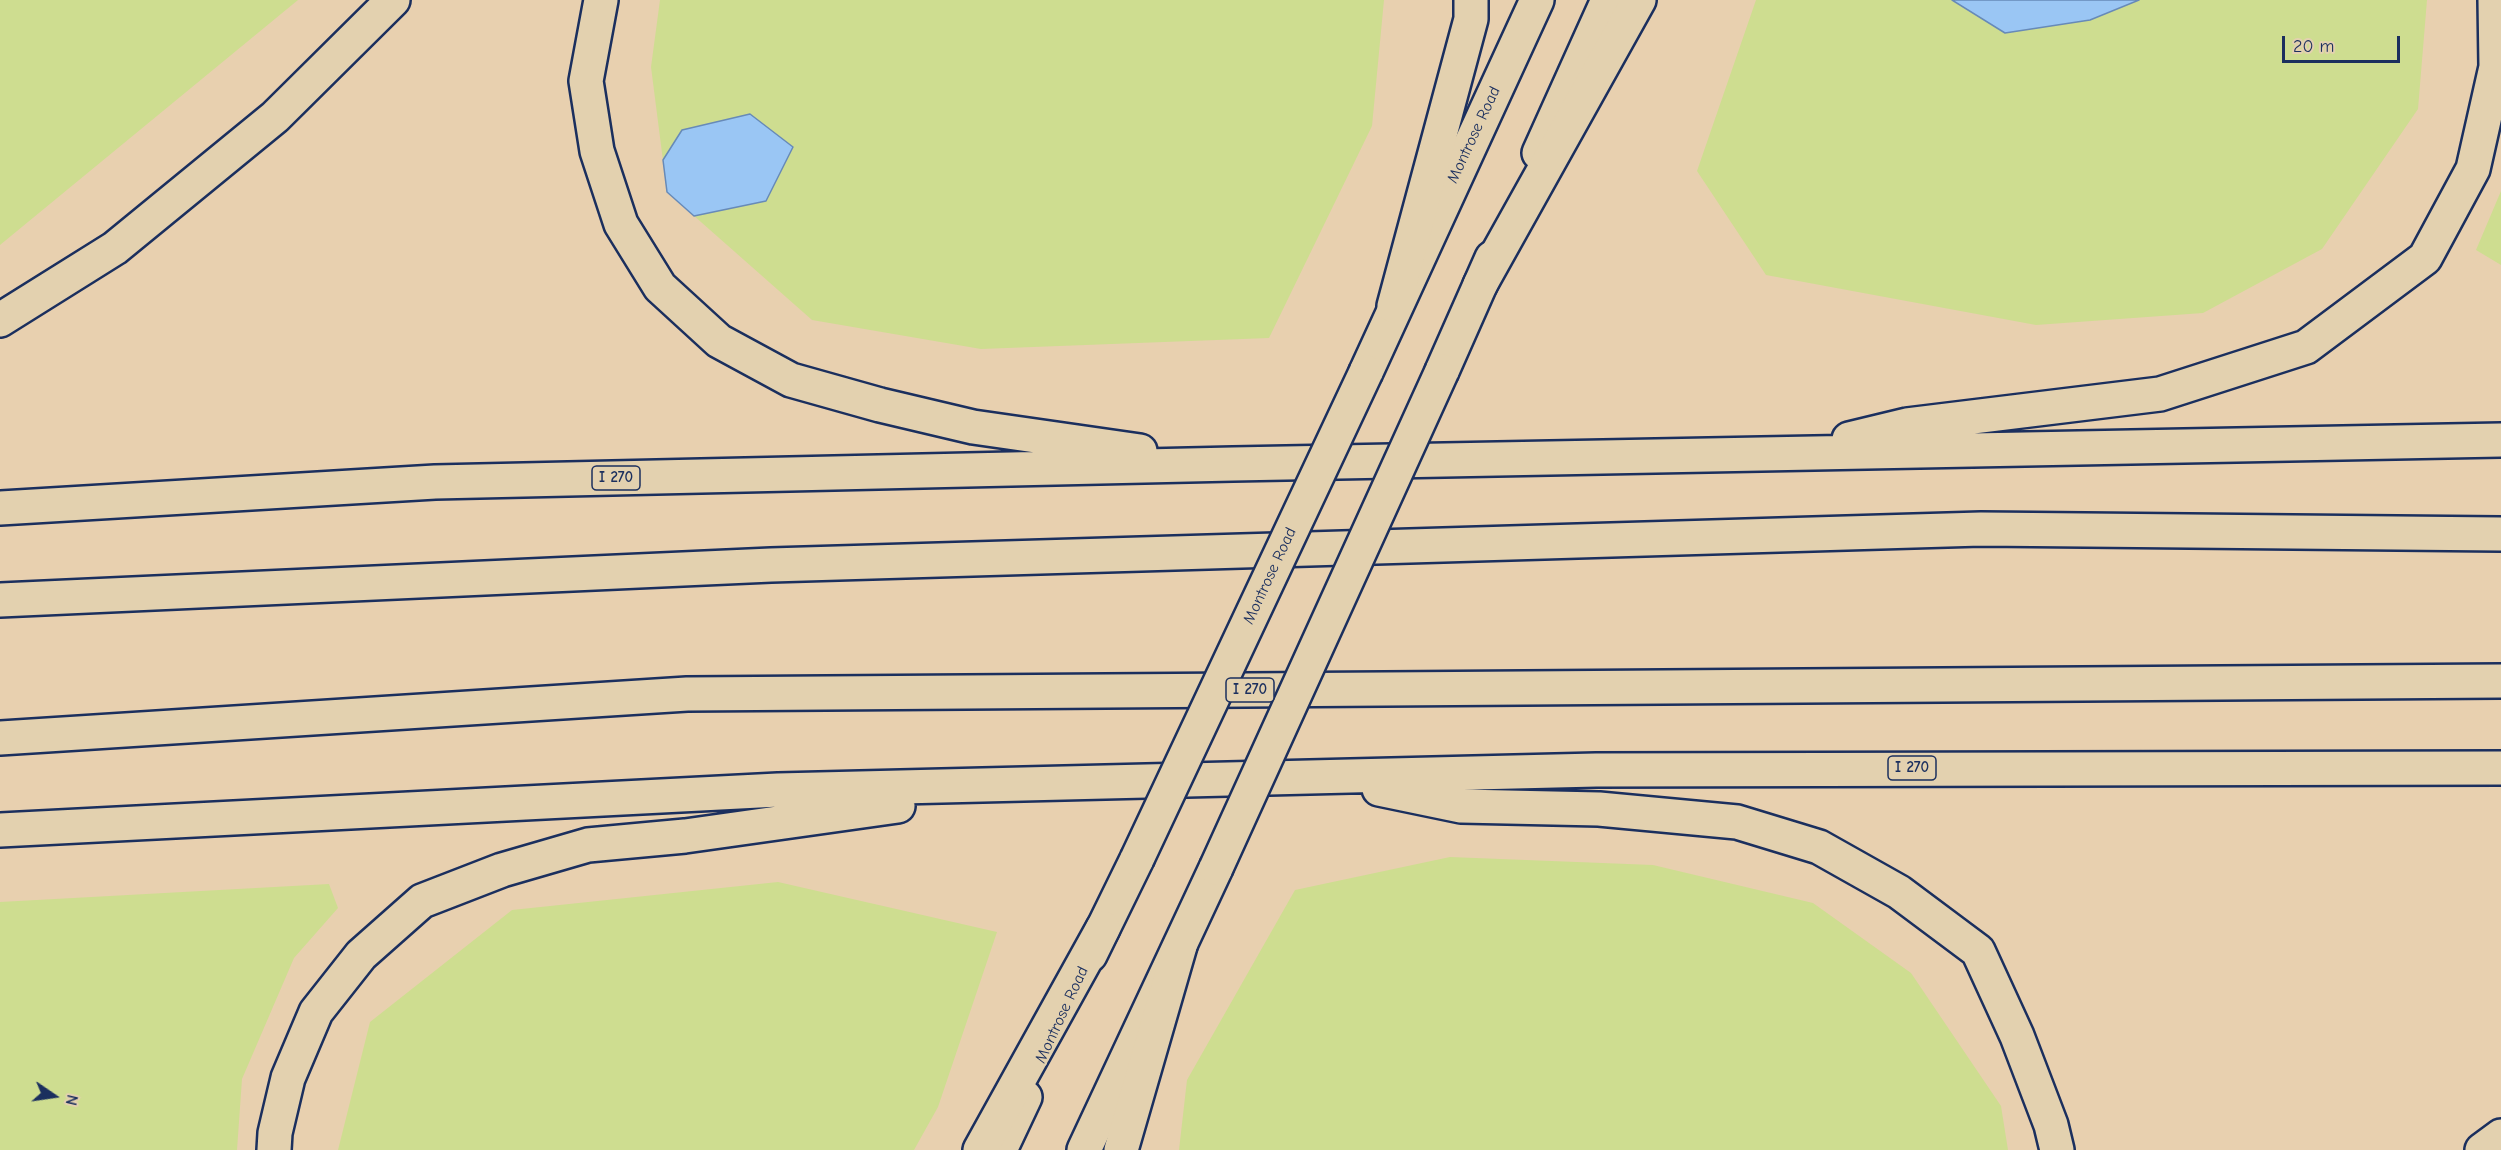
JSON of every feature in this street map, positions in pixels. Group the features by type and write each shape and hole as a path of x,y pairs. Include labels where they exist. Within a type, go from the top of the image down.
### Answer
{"main road":[{"path":"0,320 115,248 275,117 393,0"},
{"path":"601,0 586,81 597,151 621,224 660,287 719,341 791,380 880,405 973,427 1233,464"},
{"path":"1394,306 1471,19 1471,0"},
{"name":"Montrose Road","path":"1000,1150 1366,372 1394,306 1537,0"},
{"path":"1084,1150 1442,371 1608,0"},
{"path":"1480,285 1640,0"},
{"path":"1786,454 1907,425 2160,394 2306,347 2425,258 2473,169 2496,67 2495,0"},
{"name":"I 270","path":"0,508 435,482 2501,440"},
{"path":"0,600 771,565 1957,529 2501,534"},
{"name":"I 270","path":"0,738 687,694 2501,681"},
{"name":"I 270","path":"0,830 778,790 1607,770 2501,768"},
{"path":"1324,777 1461,806 1599,809 1737,822 1819,848 1899,892 1978,951 2017,1036 2051,1125 2057,1150"},
{"path":"274,1150 275,1133 288,1078 316,1012 361,955 422,901 502,870 588,845 685,836 1044,785"},
{"path":"980,1150 1103,928"},
{"path":"1121,1150 1179,945"},
{"path":"2482,1150 2501,1136"}],"green space":[{"path":"0,0 298,0 0,245"},
{"path":"660,0 1384,0 1372,126 1269,338 981,349 812,320 667,192 651,67"},
{"path":"1756,0 2427,0 2418,109 2322,249 2203,313 2036,325 1766,275 1697,171"},
{"path":"2501,191 2501,265 2476,250"},
{"path":"1450,857 1653,865 1813,903 1911,973 2001,1106 2008,1150 1179,1150 1187,1080 1295,890"},
{"path":"778,882 997,932 938,1107 914,1150 338,1150 370,1022 512,910"},
{"path":"329,884 338,908 294,958 242,1079 237,1150 0,1150 0,902"}],"water":[{"path":"1952,0 2139,0 2090,20 2005,33"},
{"path":"750,114 793,147 766,201 694,216 667,192 663,160 682,130"}]}
